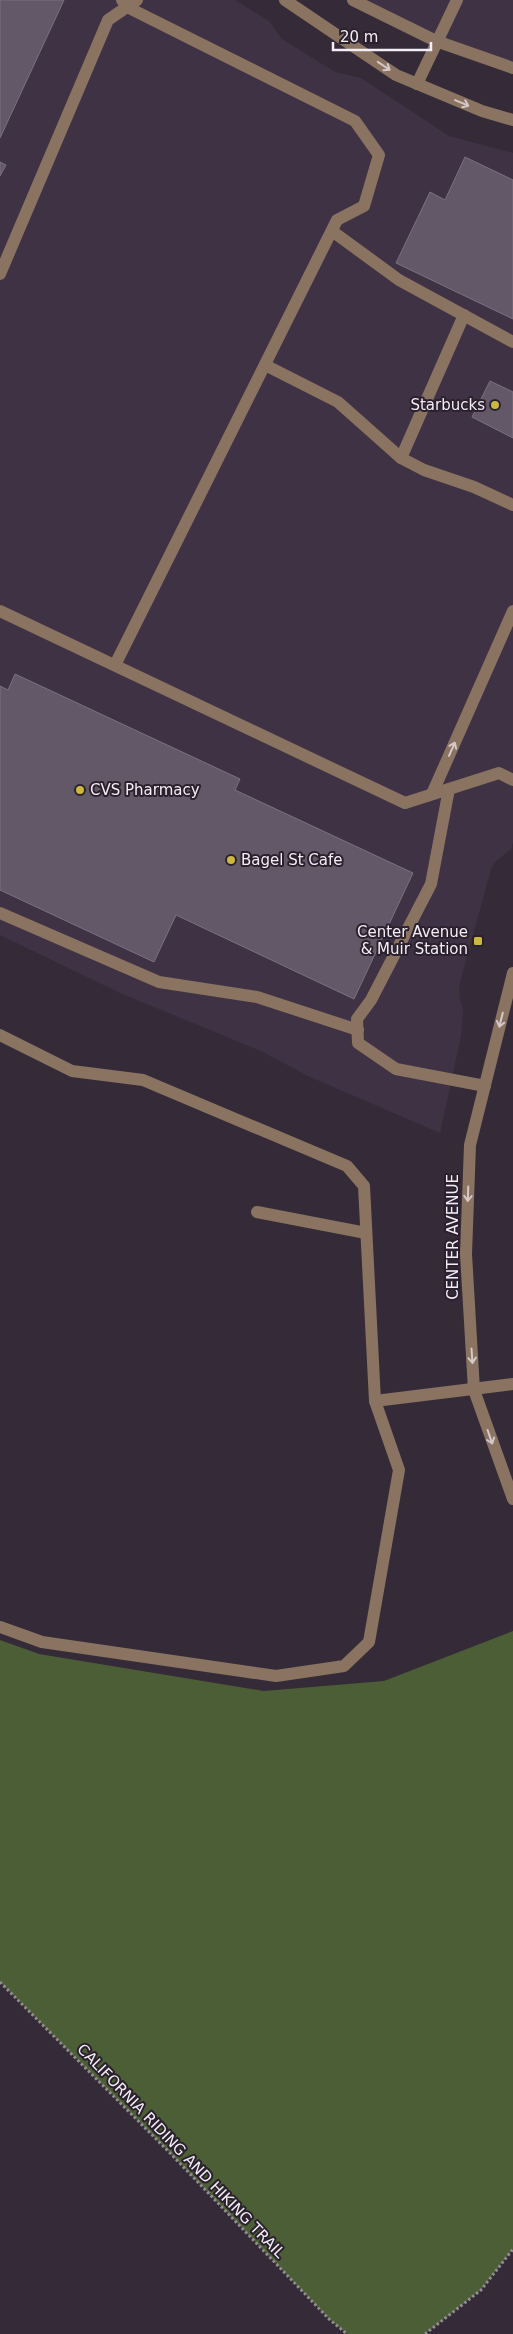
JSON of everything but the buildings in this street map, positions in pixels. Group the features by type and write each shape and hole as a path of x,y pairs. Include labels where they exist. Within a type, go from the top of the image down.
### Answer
{"street":[{"path":"285,0 396,75 482,111 513,120"},
{"path":"353,0 436,41 513,68"},
{"path":"417,84 457,0"},
{"path":"0,274 108,20 129,2 354,121 379,155 364,206 337,220 115,665"},
{"path":"332,231 399,280 513,342"},
{"path":"400,458 464,315"},
{"path":"265,365 338,402 400,458 424,470 474,487 513,505"},
{"path":"0,610 405,802 499,773 513,780"},
{"path":"432,794 513,611"},
{"path":"449,789 431,884 371,1000 357,1019 358,1043 396,1069 485,1086"},
{"path":"0,913 159,982 257,997 358,1030"},
{"name":"CENTER AVENUE","path":"513,973 470,1145 466,1254 474,1390 513,1500"},
{"path":"0,1034 72,1071 144,1080 347,1166 364,1186 375,1401 399,1470 369,1642 344,1666 276,1676 42,1642 0,1627"},
{"path":"257,1212 366,1232"},
{"path":"375,1401 513,1384"}],"path":[{"name":"CALIFORNIA RIDING AND HIKING TRAIL","path":"0,1982 170,2153 329,2319 347,2334"},
{"path":"425,2334 481,2290 513,2249"}],"shaded area":[{"path":"0,0 235,0 269,21 282,39 335,72 361,78 449,136 513,153 513,842 511,849 495,862 491,869 459,986 463,1009 461,1036 440,1133 308,1076 263,1052 118,992 0,935"},
{"path":"353,0 513,0 513,68"}],"green space":[{"path":"513,1631 513,2249 481,2290 425,2334 347,2334 329,2319 170,2153 0,1982 0,1640 39,1654 264,1691 384,1681"}],"place":[{"name":"Starbucks","path":"495,405"},
{"name":"CVS Pharmacy","path":"80,790"},
{"name":"Bagel St Cafe","path":"231,860"},
{"name":"Center Avenue & Muir Station","path":"478,941"}]}
